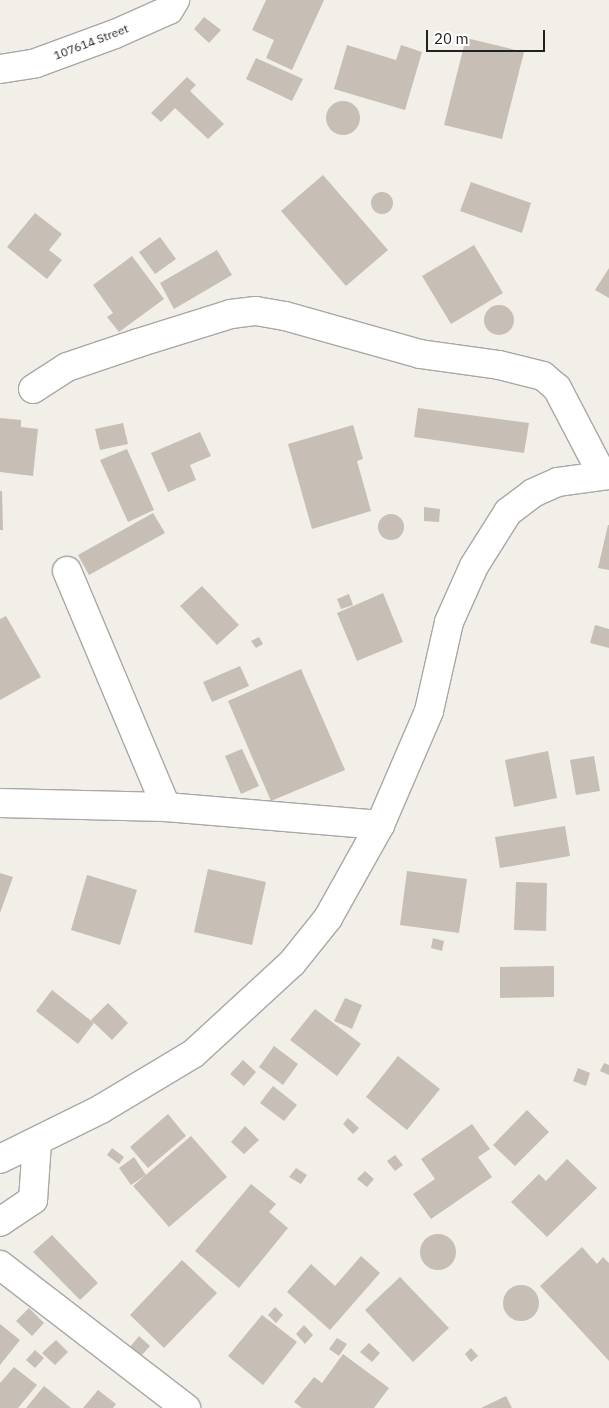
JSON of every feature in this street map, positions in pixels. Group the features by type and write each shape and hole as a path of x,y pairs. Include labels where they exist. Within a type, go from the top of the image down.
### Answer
{"street":[{"name":"107614 Street","path":"0,69 36,63 114,34 169,10 175,0"},
{"path":"0,1159 37,1143 101,1109 193,1054 252,1002 292,962 328,918 380,825 429,711 449,622 474,566 508,512 532,493 558,482 606,474 557,388 543,376 498,365 420,354 285,316 256,311 231,314 67,367 33,388"},
{"path":"67,572 166,807"},
{"path":"0,802 166,807 380,825"},
{"path":"0,1222 33,1200 37,1143"},
{"path":"0,1265 186,1408"}],"building":[{"path":"266,0 324,0 292,70 266,58 274,40 252,30"},
{"path":"204,17 221,30 209,43 194,29"},
{"path":"466,38 524,52 502,139 444,125"},
{"path":"347,45 396,60 401,45 422,52 405,110 334,89"},
{"path":"256,58 303,79 292,101 246,79"},
{"path":"187,77 196,85 190,91 224,124 208,139 175,108 161,122 151,113"},
{"path":"343,101 350,102 355,106 359,111 359,125 355,130 350,134 343,135 336,134 331,130 327,125 326,118 327,111 331,106 336,102"},
{"path":"323,175 388,250 346,286 281,211"},
{"path":"471,182 531,203 522,233 460,211"},
{"path":"382,192 390,195 393,203 390,211 382,214 374,211 371,203 374,195"},
{"path":"35,213 62,234 49,250 62,260 47,279 7,247"},
{"path":"160,237 176,259 155,274 139,252"},
{"path":"474,245 503,293 451,324 422,276"},
{"path":"217,250 232,275 174,309 160,283"},
{"path":"132,256 164,299 119,332 107,317 113,313 93,285"},
{"path":"609,268 609,298 595,290"},
{"path":"499,305 510,309 514,320 510,331 499,335 488,331 484,320 488,309"},
{"path":"418,408 529,423 524,453 414,437"},
{"path":"0,418 21,420 21,427 38,429 33,476 0,472"},
{"path":"123,423 128,444 100,450 95,429"},
{"path":"353,425 363,459 357,461 371,511 312,529 288,444"},
{"path":"200,432 211,456 190,465 196,480 168,492 151,453"},
{"path":"127,449 154,510 128,522 100,460"},
{"path":"0,491 2,491 3,530 0,530"},
{"path":"424,507 440,509 439,522 424,521"},
{"path":"153,513 165,533 89,575 78,555"},
{"path":"391,514 400,518 404,527 400,536 391,540 382,536 378,527 382,518"},
{"path":"609,525 609,570 598,568"},
{"path":"202,586 239,625 217,645 180,606"},
{"path":"383,593 403,642 357,661 337,613"},
{"path":"349,594 353,605 341,609 337,599"},
{"path":"6,616 41,677 0,700 0,619"},
{"path":"595,625 609,629 609,648 590,643"},
{"path":"259,637 263,644 256,648 251,641"},
{"path":"240,666 249,686 212,702 203,682"},
{"path":"301,669 345,770 271,801 228,701"},
{"path":"242,749 259,786 241,794 225,756"},
{"path":"548,751 557,798 514,807 505,760"},
{"path":"594,756 600,791 576,795 570,760"},
{"path":"565,826 570,856 500,868 495,837"},
{"path":"208,869 266,882 252,945 194,932"},
{"path":"407,871 467,879 459,933 400,925"},
{"path":"0,873 13,877 0,913"},
{"path":"87,875 137,890 120,945 71,930"},
{"path":"516,882 547,883 546,931 514,930"},
{"path":"433,938 444,941 442,951 431,948"},
{"path":"554,966 554,997 500,998 500,967"},
{"path":"52,990 94,1023 78,1044 36,1011"},
{"path":"345,998 362,1005 352,1029 334,1021"},
{"path":"108,1003 128,1023 112,1040 91,1020"},
{"path":"315,1009 361,1044 337,1076 290,1040"},
{"path":"274,1046 298,1064 283,1085 259,1067"},
{"path":"398,1056 440,1089 407,1130 366,1097"},
{"path":"243,1060 256,1072 244,1086 230,1074"},
{"path":"604,1063 609,1065 609,1075 600,1071"},
{"path":"578,1068 590,1073 586,1086 573,1081"},
{"path":"273,1086 297,1105 284,1121 260,1103"},
{"path":"527,1110 549,1132 515,1166 493,1145"},
{"path":"168,1114 186,1136 148,1168 130,1147"},
{"path":"348,1118 359,1128 353,1134 343,1124"},
{"path":"472,1124 490,1149 478,1157 492,1177 431,1219 413,1194 435,1179 421,1159"},
{"path":"245,1126 259,1140 244,1154 231,1142"},
{"path":"191,1136 227,1177 169,1227 133,1186"},
{"path":"112,1148 124,1157 119,1164 107,1155"},
{"path":"395,1155 403,1165 395,1171 387,1161"},
{"path":"134,1157 146,1175 131,1185 119,1168"},
{"path":"567,1159 597,1188 547,1237 511,1202 539,1174 546,1181"},
{"path":"296,1168 307,1175 301,1184 289,1177"},
{"path":"365,1171 374,1179 367,1187 357,1179"},
{"path":"251,1184 276,1204 269,1212 288,1228 239,1288 195,1251"},
{"path":"438,1234 451,1239 456,1252 451,1265 438,1270 425,1265 420,1252 425,1239"},
{"path":"52,1235 98,1283 80,1300 33,1252"},
{"path":"582,1247 597,1264 603,1257 609,1263 609,1361 540,1286"},
{"path":"361,1256 380,1273 330,1330 287,1292 311,1264 335,1286"},
{"path":"182,1260 217,1293 164,1348 130,1315"},
{"path":"400,1277 449,1328 413,1362 365,1310"},
{"path":"521,1285 534,1290 539,1303 534,1316 521,1321 508,1316 503,1303 508,1290"},
{"path":"275,1307 283,1315 276,1323 268,1315"},
{"path":"29,1308 44,1323 32,1336 16,1321"},
{"path":"262,1315 297,1342 263,1385 228,1356"},
{"path":"0,1324 20,1340 0,1365"},
{"path":"304,1325 313,1335 305,1344 296,1334"},
{"path":"139,1336 150,1346 141,1356 130,1347"},
{"path":"337,1338 347,1344 339,1356 329,1349"},
{"path":"56,1340 68,1352 55,1365 42,1353"},
{"path":"369,1343 380,1353 372,1362 360,1352"},
{"path":"471,1348 478,1356 471,1362 465,1354"},
{"path":"35,1350 44,1358 35,1368 26,1360"},
{"path":"343,1354 389,1388 374,1408 302,1408 294,1402 314,1377 322,1383"},
{"path":"14,1367 37,1385 18,1408 0,1408 0,1383"},
{"path":"44,1386 71,1408 26,1408"},
{"path":"98,1390 116,1404 113,1408 83,1408"},
{"path":"506,1396 512,1408 481,1408"}]}
